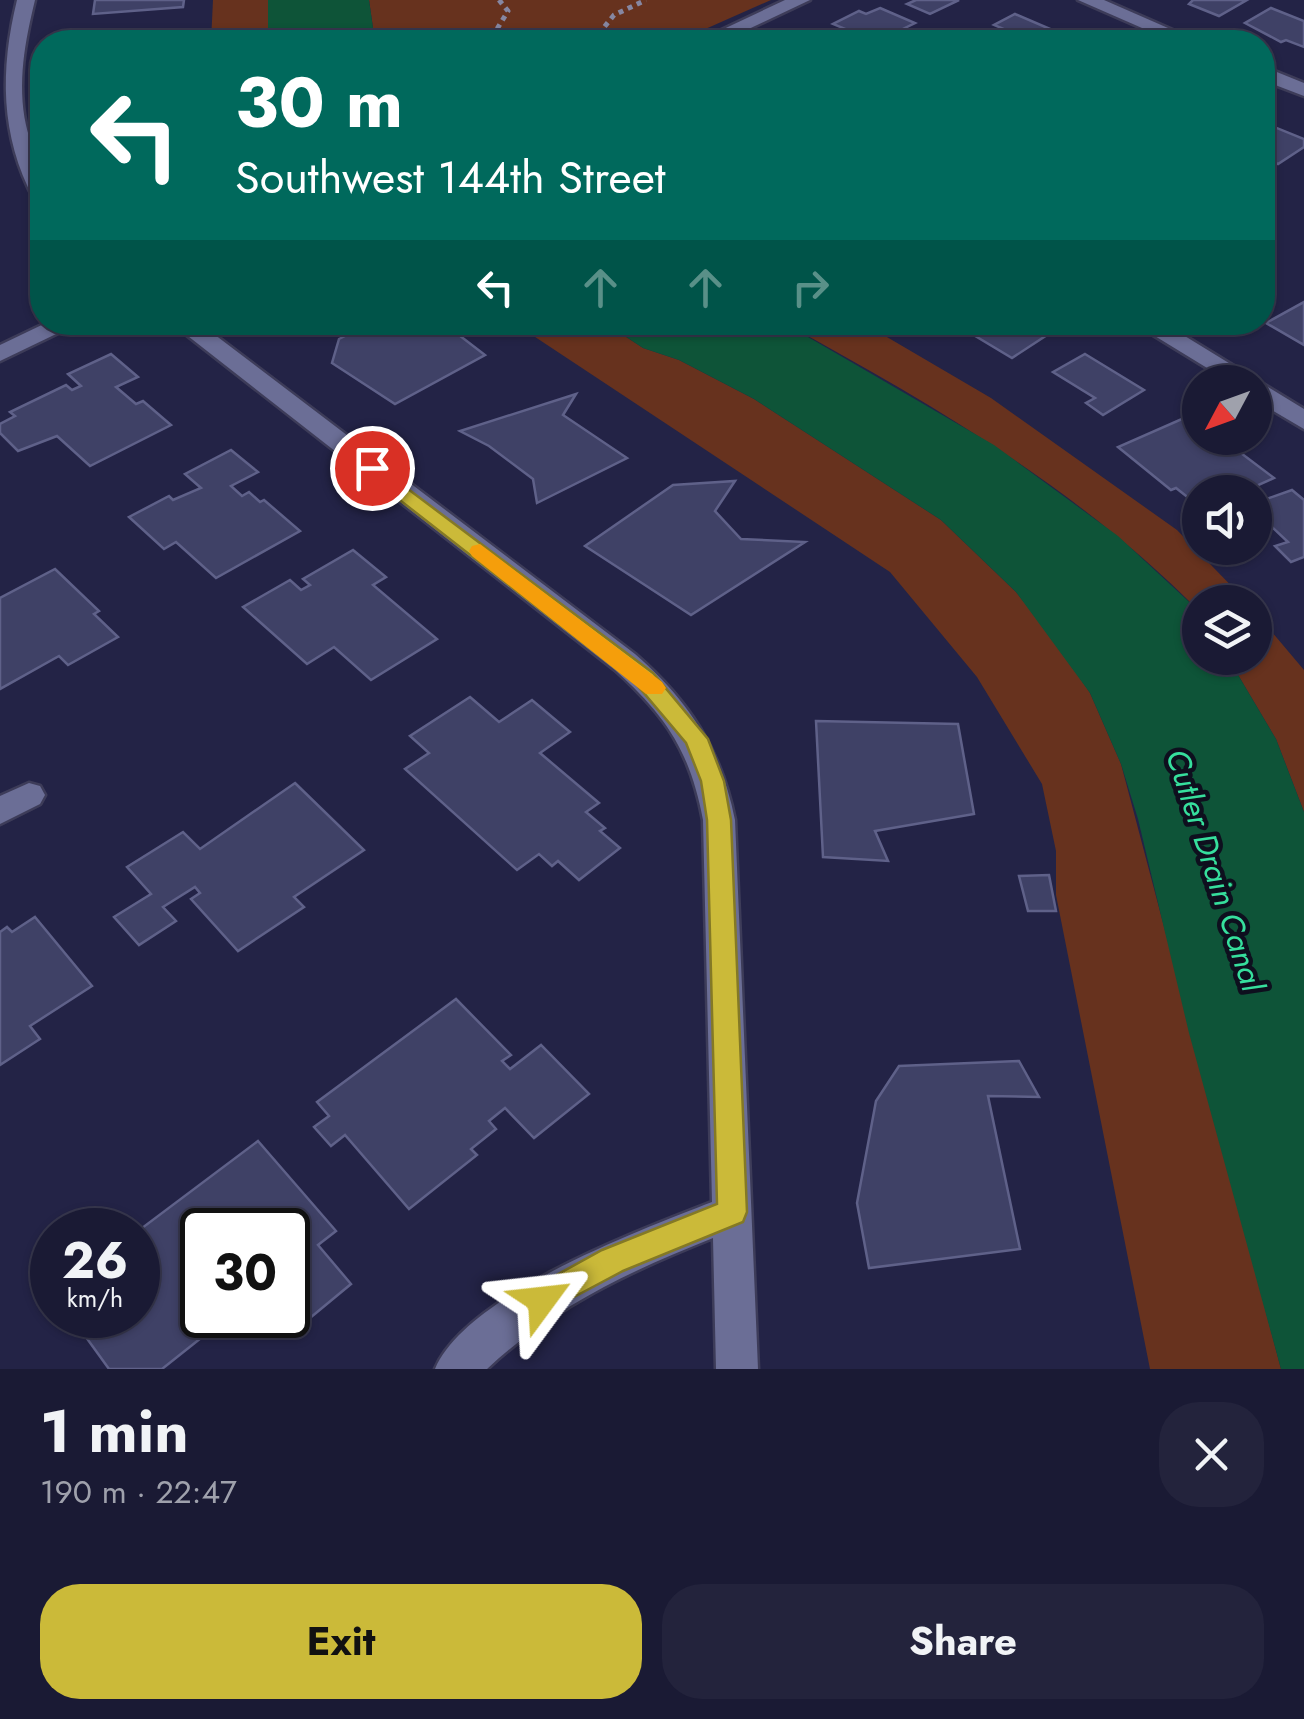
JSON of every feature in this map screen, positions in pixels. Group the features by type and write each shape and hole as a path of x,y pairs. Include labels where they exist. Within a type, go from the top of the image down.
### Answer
{"street":[{"path":"26,0 13,48 5,110 30,170"},
{"path":"733,30 801,0"},
{"path":"1087,0 1161,30"},
{"path":"1275,78 1304,90"},
{"path":"0,354 42,335"},
{"path":"199,335 625,662 664,697 696,739 712,781 719,820 737,1369"},
{"path":"1166,335 1218,365"},
{"path":"1272,399 1304,421"},
{"path":"0,811 28,794"},
{"path":"456,1369 519,1314 565,1285 613,1260 732,1212"}],"path":[{"path":"497,30 508,11 499,0"},
{"path":"597,30 620,10 646,0"}],"shaded area":[{"path":"213,0 268,0 268,30 212,30"},
{"path":"369,0 771,0 703,30 373,30"},
{"path":"532,335 623,335 754,399 941,520 1016,592 1055,641 1090,693 1121,764 1281,1369 1150,1369 1056,895 1056,851 1042,784 977,677 890,572"},
{"path":"805,335 883,335 991,398 1177,530 1182,535 1182,565 1211,565 1230,585 1182,585 1182,595 1106,527 950,418"},
{"path":"1272,632 1304,670 1304,812 1276,739 1238,675 1272,675"}],"water":[{"path":"268,0 369,0 373,30 268,30"},
{"name":"Cutler Drain Canal","path":"623,335 805,335 994,445 1118,536 1182,595 1182,675 1238,675 1276,739 1304,812 1304,1369 1281,1369 1189,1033 1138,819 1121,764 1090,693 1016,592 941,520 754,399 679,360 643,348"}],"building":[{"path":"95,0 184,0 183,7 93,14"},
{"path":"916,0 959,0 930,14 907,4"},
{"path":"1193,0 1247,0 1219,16 1189,4"},
{"path":"880,8 915,23 901,30 847,30 833,24 859,11 866,14"},
{"path":"1271,8 1304,21 1304,47 1275,39 1275,30 1258,30 1245,23"},
{"path":"1015,14 1052,30 1006,30 994,25"},
{"path":"1275,127 1304,139 1304,147 1278,164"},
{"path":"1304,302 1304,345 1275,328 1275,318"},
{"path":"347,335 459,335 485,355 395,404 332,363 339,339"},
{"path":"974,335 1047,335 1012,358"},
{"path":"111,354 138,377 116,387 136,404 143,401 171,425 90,466 57,436 18,451 0,433 0,424 15,416 10,412 66,385 72,390 81,386 68,374"},
{"path":"1085,354 1144,390 1103,415 1086,403 1095,398 1053,372"},
{"path":"576,394 563,415 627,458 537,503 533,479 489,446 460,431"},
{"path":"1182,419 1182,455 1244,455 1270,475 1182,475 1182,493 1176,488 1171,490 1118,447"},
{"path":"231,450 258,472 231,486 242,496 249,492 260,502 264,500 300,531 216,578 176,542 164,549 129,517 169,496 173,500 201,488 185,474"},
{"path":"735,481 715,511 741,539 805,542 691,615 585,546 673,485"},
{"path":"1292,490 1304,500 1304,557 1291,562 1275,546 1288,542 1272,527 1272,497"},
{"path":"353,550 386,577 373,585 437,639 371,680 334,647 307,664 243,607 290,580 301,590 310,585 303,579"},
{"path":"55,569 99,611 94,614 118,637 68,665 59,656 0,689 0,598"},
{"path":"470,697 499,722 532,700 570,732 540,753 599,803 586,812 620,848 579,880 558,861 552,866 539,854 517,870 405,769 429,753 410,736"},
{"path":"816,721 958,724 974,814 875,831 888,861 823,857"},
{"path":"295,783 364,850 294,897 304,907 238,951 191,899 200,893 195,887 163,907 176,921 139,945 114,917 151,894 127,867 183,832 200,849"},
{"path":"1049,875 1056,911 1028,911 1019,876"},
{"path":"35,917 92,986 30,1026 40,1039 0,1065 0,932 7,927 12,932"},
{"path":"456,999 511,1055 502,1061 510,1069 541,1045 589,1094 534,1138 505,1108 489,1121 496,1129 471,1149 477,1155 409,1209 345,1135 331,1146 314,1127 329,1116 317,1102"},
{"path":"1019,1061 1039,1097 988,1096 1020,1249 869,1268 857,1203 876,1101 899,1066"},
{"path":"258,1141 336,1231 318,1245 351,1284 310,1318 310,1208 180,1208 180,1338 201,1338 162,1369 109,1369 87,1338 160,1338 160,1214"}],"slow traffic":[{"path":"480,551 654,688"}],"route":[{"path":"372,468 645,679 696,739 712,781 719,820 732,1212 613,1260 542,1300"}]}
